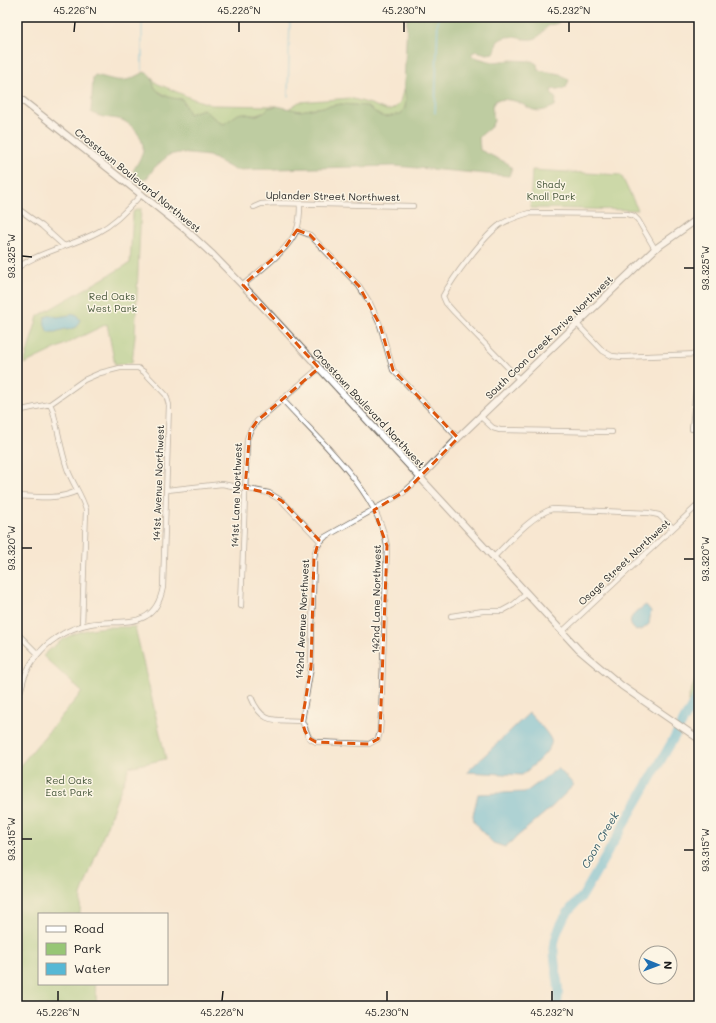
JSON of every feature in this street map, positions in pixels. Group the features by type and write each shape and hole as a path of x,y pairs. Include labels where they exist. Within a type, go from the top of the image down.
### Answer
{"street":[{"name":"Crosstown Boulevard Northwest","path":"17,96 191,234 243,285 526,594 582,653 607,674 699,739"},
{"path":"17,268 24,263 98,232 112,224 142,194"},
{"name":"Uplander Street Northwest","path":"254,206 260,204 300,204 413,206"},
{"path":"243,285 284,249 297,230 300,218 300,204"},
{"path":"17,208 42,226 64,246"},
{"path":"519,379 454,312 446,303 443,296 448,285 500,225 516,216 530,213 617,214 634,216 638,220 655,249"},
{"name":"South Coon Creek Drive Northwest","path":"420,478 458,438 655,249 699,218"},
{"path":"297,230 310,234 359,286 370,303 380,325 393,370 458,438"},
{"path":"577,324 603,351 612,356 622,357 699,354"},
{"name":"141st Avenue Northwest","path":"50,404 84,380 107,370 138,368 144,372 166,395 169,405 163,587 159,602 146,617 133,622 98,623 82,626"},
{"name":"141st Lane Northwest","path":"241,606 247,439 250,431 257,421 319,368"},
{"path":"692,429 696,389 699,377"},
{"name":"142nd Lane Northwest","path":"282,399 354,476 374,510 383,529 387,546 381,716 378,739 369,744 316,742 309,738 302,720"},
{"path":"17,411 50,404 67,466 77,491 83,500 86,510 82,626 57,637 38,654 28,670 17,698"},
{"path":"481,417 493,428 500,430 612,432"},
{"path":"167,490 222,484 269,493 282,501 320,541 407,490 420,478"},
{"path":"17,496 55,497 65,496 77,491"},
{"name":"Osage Street Northwest","path":"562,632 699,504"},
{"path":"494,558 518,533 544,512 552,509 649,513 659,515 673,528"},
{"name":"142nd Avenue Northwest","path":"302,720 311,667 314,558 315,551 320,541"},
{"path":"451,616 483,611 502,611 513,605 526,594"},
{"path":"17,633 38,654"},
{"path":"251,697 262,716 269,719 302,720"}],"highlighted area":[{"path":"297,230 310,235 359,286 380,325 393,370 458,438 407,490 374,510 387,546 380,732 378,739 369,744 316,742 309,738 305,731 302,721 311,667 314,558 319,540 282,501 269,493 245,488 250,431 257,421 319,368 243,285 284,249"}],"green space":[{"path":"407,17 561,17 558,23 548,26 539,36 533,39 506,37 497,42 494,53 487,54 476,51 471,54 474,57 493,62 511,60 532,61 537,64 538,70 560,74 569,80 566,88 551,90 556,99 555,106 546,110 540,111 530,109 516,101 506,100 496,100 492,106 494,121 491,127 479,137 480,150 507,163 512,168 509,176 395,166 235,170 209,156 179,153 169,155 154,168 148,177 143,181 133,171 143,151 142,141 136,131 123,120 101,116 91,112 93,77 95,75 125,80 144,72 150,75 154,86 161,94 171,98 182,99 189,114 203,109 219,122 224,124 238,114 243,113 254,116 264,113 268,108 277,106 300,111 341,104 366,106 381,116 386,117 401,114 405,108 406,100 404,87"},
{"path":"152,77 156,83 212,105 277,106 254,115 243,113 234,117 225,124 219,122 203,109 189,114 182,99 172,99 155,89"},
{"path":"404,87 406,101 403,111 401,114 386,117 381,116 366,106 341,104 300,111 288,109 299,102 350,98 386,110 391,110 400,102"},
{"name":"Shady Knoll Park","path":"532,170 621,175 638,210 530,208"},
{"name":"Red Oaks West Park","path":"141,208 135,336 132,363 115,365 107,324 24,364 38,316 130,263 133,212"},
{"name":"Red Oaks East Park","path":"135,627 166,759 129,767 81,895 80,913 38,913 38,985 95,985 97,1006 17,1006 17,769 82,692 43,656 57,643 71,635 96,628"},
{"path":"699,670 699,714 689,712 688,699"}],"water":[{"path":"76,314 80,320 76,327 67,330 65,329 55,332 48,332 45,325 45,317 51,315 57,317"},
{"path":"646,605 651,611 649,624 643,629 636,631 632,627 632,616"},
{"path":"529,713 551,740 549,748 535,763 522,775 467,772"},
{"path":"558,768 574,785 554,805 505,847 493,843 474,822 473,815 478,794 526,792"}],"waterway":[{"path":"142,17 142,70"},
{"path":"288,96 290,17"},
{"path":"435,113 438,17"},
{"name":"Coon Creek","path":"557,1006 558,984 554,947 560,926 567,914 582,897 699,693"}]}
